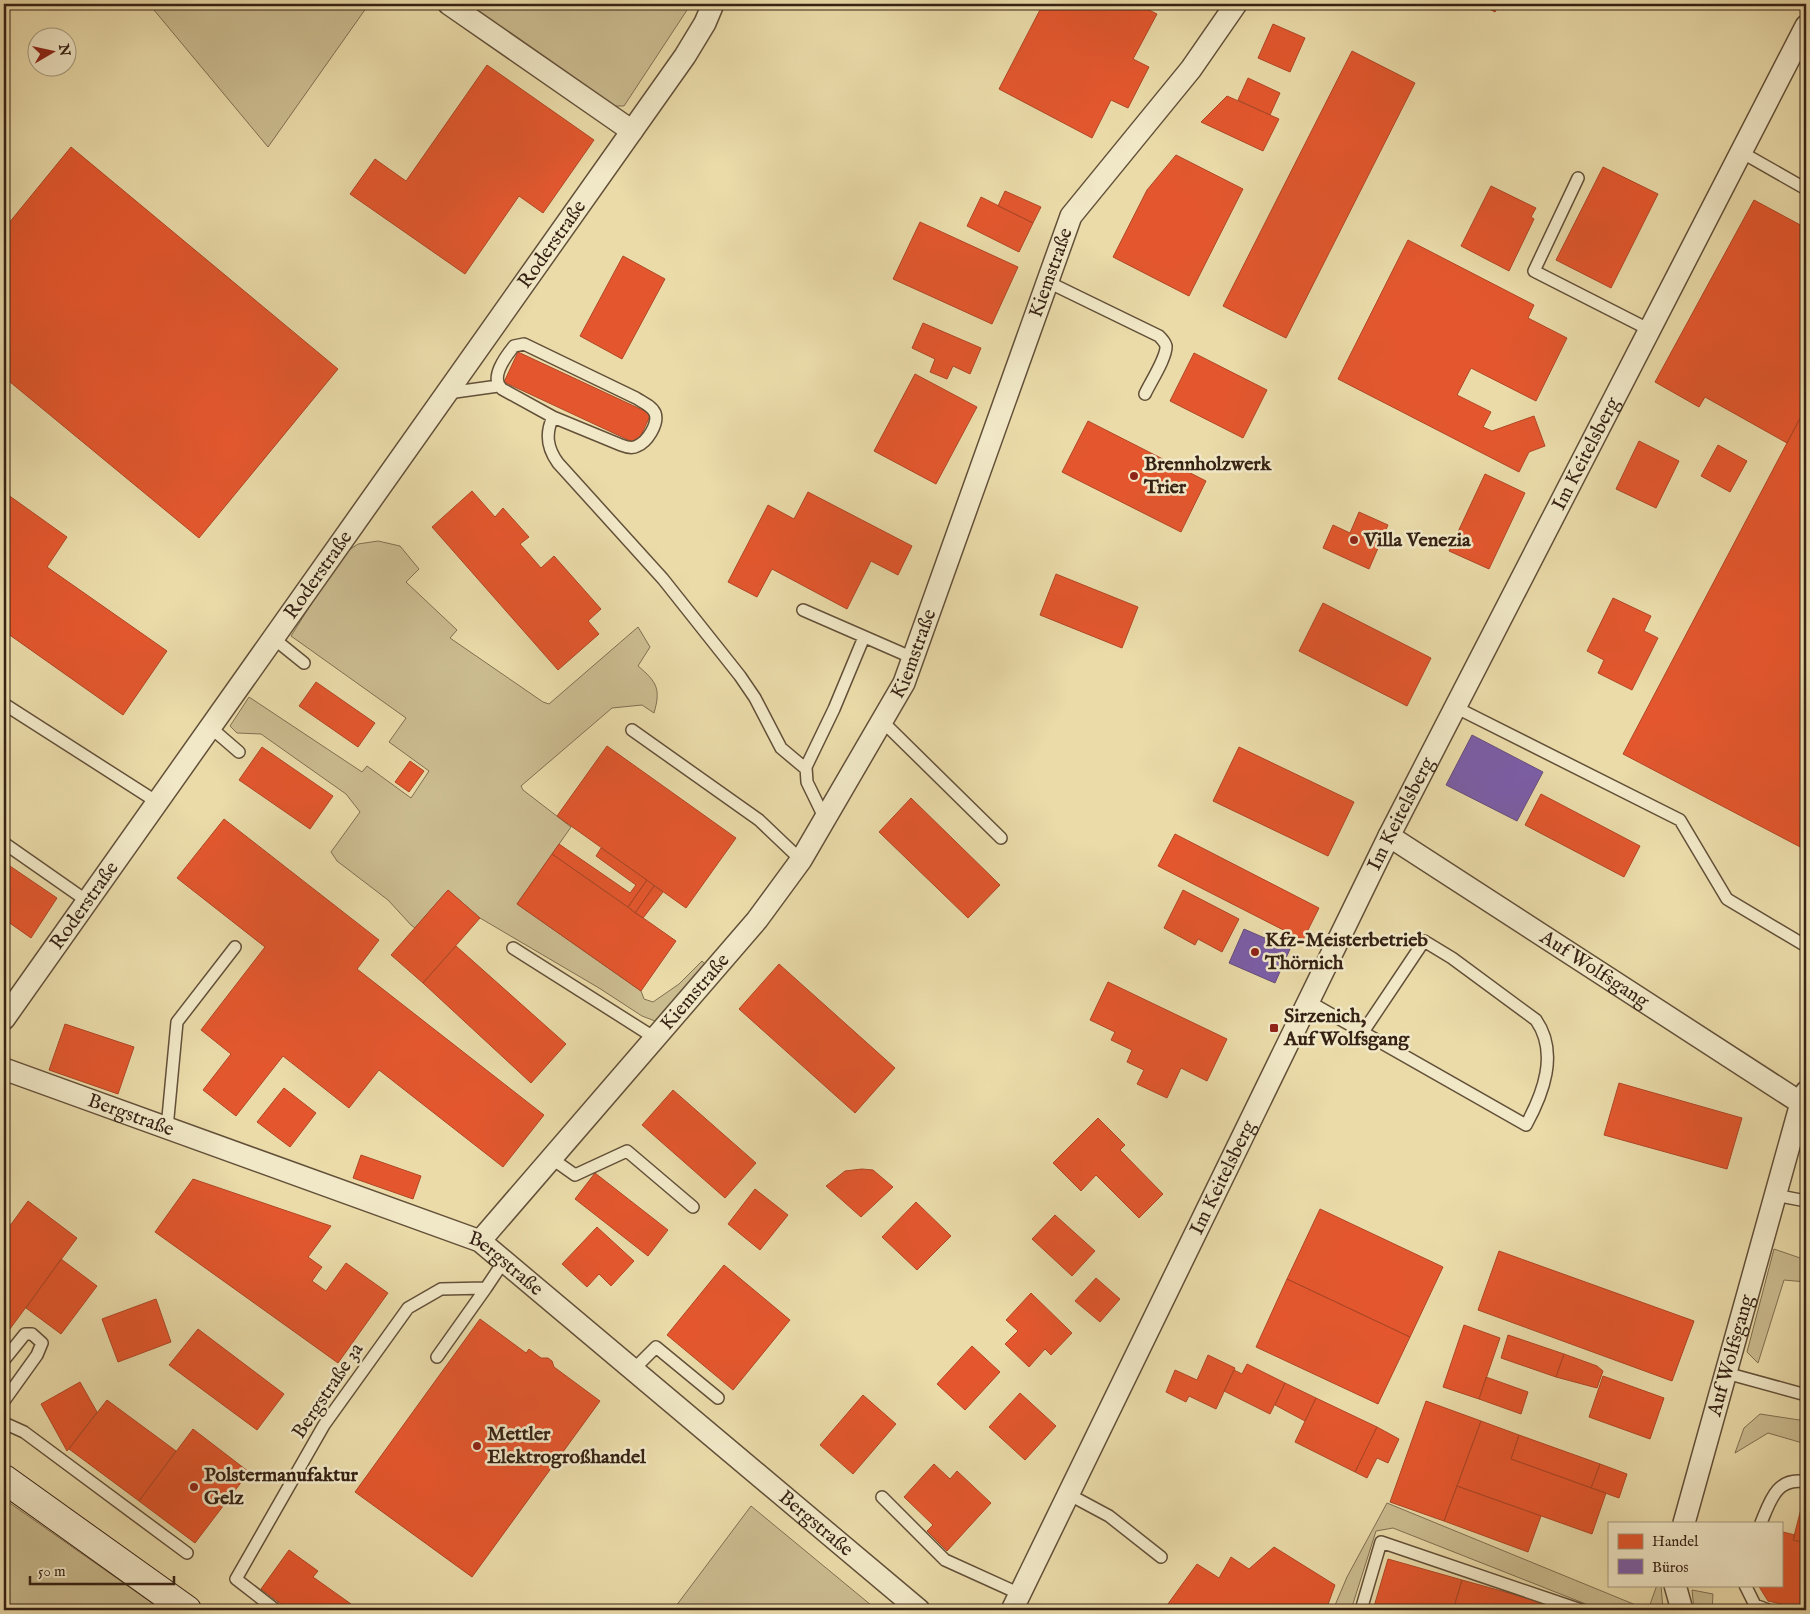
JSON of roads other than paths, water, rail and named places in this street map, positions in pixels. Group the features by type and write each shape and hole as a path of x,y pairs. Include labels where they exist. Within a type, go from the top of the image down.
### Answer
{"street":[{"path":"449,4 632,131"},
{"name":"Roderstraße","path":"4,1019 685,56 705,23 713,4"},
{"name":"Kiemstraße","path":"480,1241 757,920 801,860 904,683 1071,216 1191,69 1236,4"},
{"name":"Im Keitelsberg","path":"1016,1602 1389,836 1806,26"},
{"name":"Auf Wolfsgang","path":"1389,836 1804,1098 1775,1195 1684,1522"},
{"name":"Bergstraße","path":"4,1069 480,1241 919,1610"},
{"path":"4,1479 187,1610"},
{"path":"1666,1610 1671,1586"},
{"path":"1676,1586 1682,1610"}],"lane":[{"path":"1741,152 1806,189"},
{"path":"1578,178 1534,271 1650,330"},
{"path":"1048,282 1159,336 1164,341 1166,346 1163,358 1145,394"},
{"path":"446,393 498,386 553,417 628,448 639,446 653,429 656,419 653,410 636,398 524,344 517,344 512,348 497,375 498,386"},
{"path":"553,417 548,438 554,457 567,475 663,579 740,676 755,698 780,748 788,757 806,769"},
{"path":"802,610 913,658"},
{"path":"825,819 807,782 806,769 864,637"},
{"path":"273,638 304,663"},
{"path":"4,704 157,802"},
{"path":"1455,707 1680,820 1727,899 1806,946"},
{"path":"881,720 1000,838"},
{"path":"210,727 239,752"},
{"path":"632,730 759,820 801,860"},
{"path":"4,843 87,901"},
{"path":"1308,1002 1526,1125 1538,1102 1546,1072 1548,1053 1542,1029 1536,1020 1452,958 1424,941 1363,1032"},
{"path":"167,1128 177,1022 235,946"},
{"path":"513,948 655,1038"},
{"path":"551,1158 576,1175 627,1151 693,1207"},
{"path":"1775,1195 1806,1201"},
{"path":"437,1358 504,1261"},
{"name":"Bergstraße 3a","path":"276,1610 236,1579 324,1425 408,1308 441,1289 486,1288"},
{"path":"4,1360 25,1334 32,1334 42,1343 37,1355 6,1398"},
{"path":"634,1370 656,1347 718,1398"},
{"path":"1726,1373 1806,1395"},
{"path":"4,1423 24,1432 187,1553"},
{"path":"1760,1522 1773,1493 1778,1488 1790,1481 1806,1482"},
{"path":"1068,1494 1109,1516 1161,1557"},
{"path":"882,1497 945,1560 1016,1602"},
{"path":"1361,1610 1381,1542 1581,1610"},
{"path":"1746,1586 1757,1606 1768,1610"}],"place":[{"name":"Brennholzwerk Trier","path":"1134,476"},
{"name":"Villa Venezia","path":"1354,540"},
{"name":"Kfz-Meisterbetrieb Thörnich","path":"1255,952"},
{"name":"Sirzenich, Auf Wolfsgang","path":"1274,1028"},
{"name":"Mettler Elektrogroßhandel","path":"477,1446"},
{"name":"Polstermanufaktur Gelz","path":"194,1487"}]}
